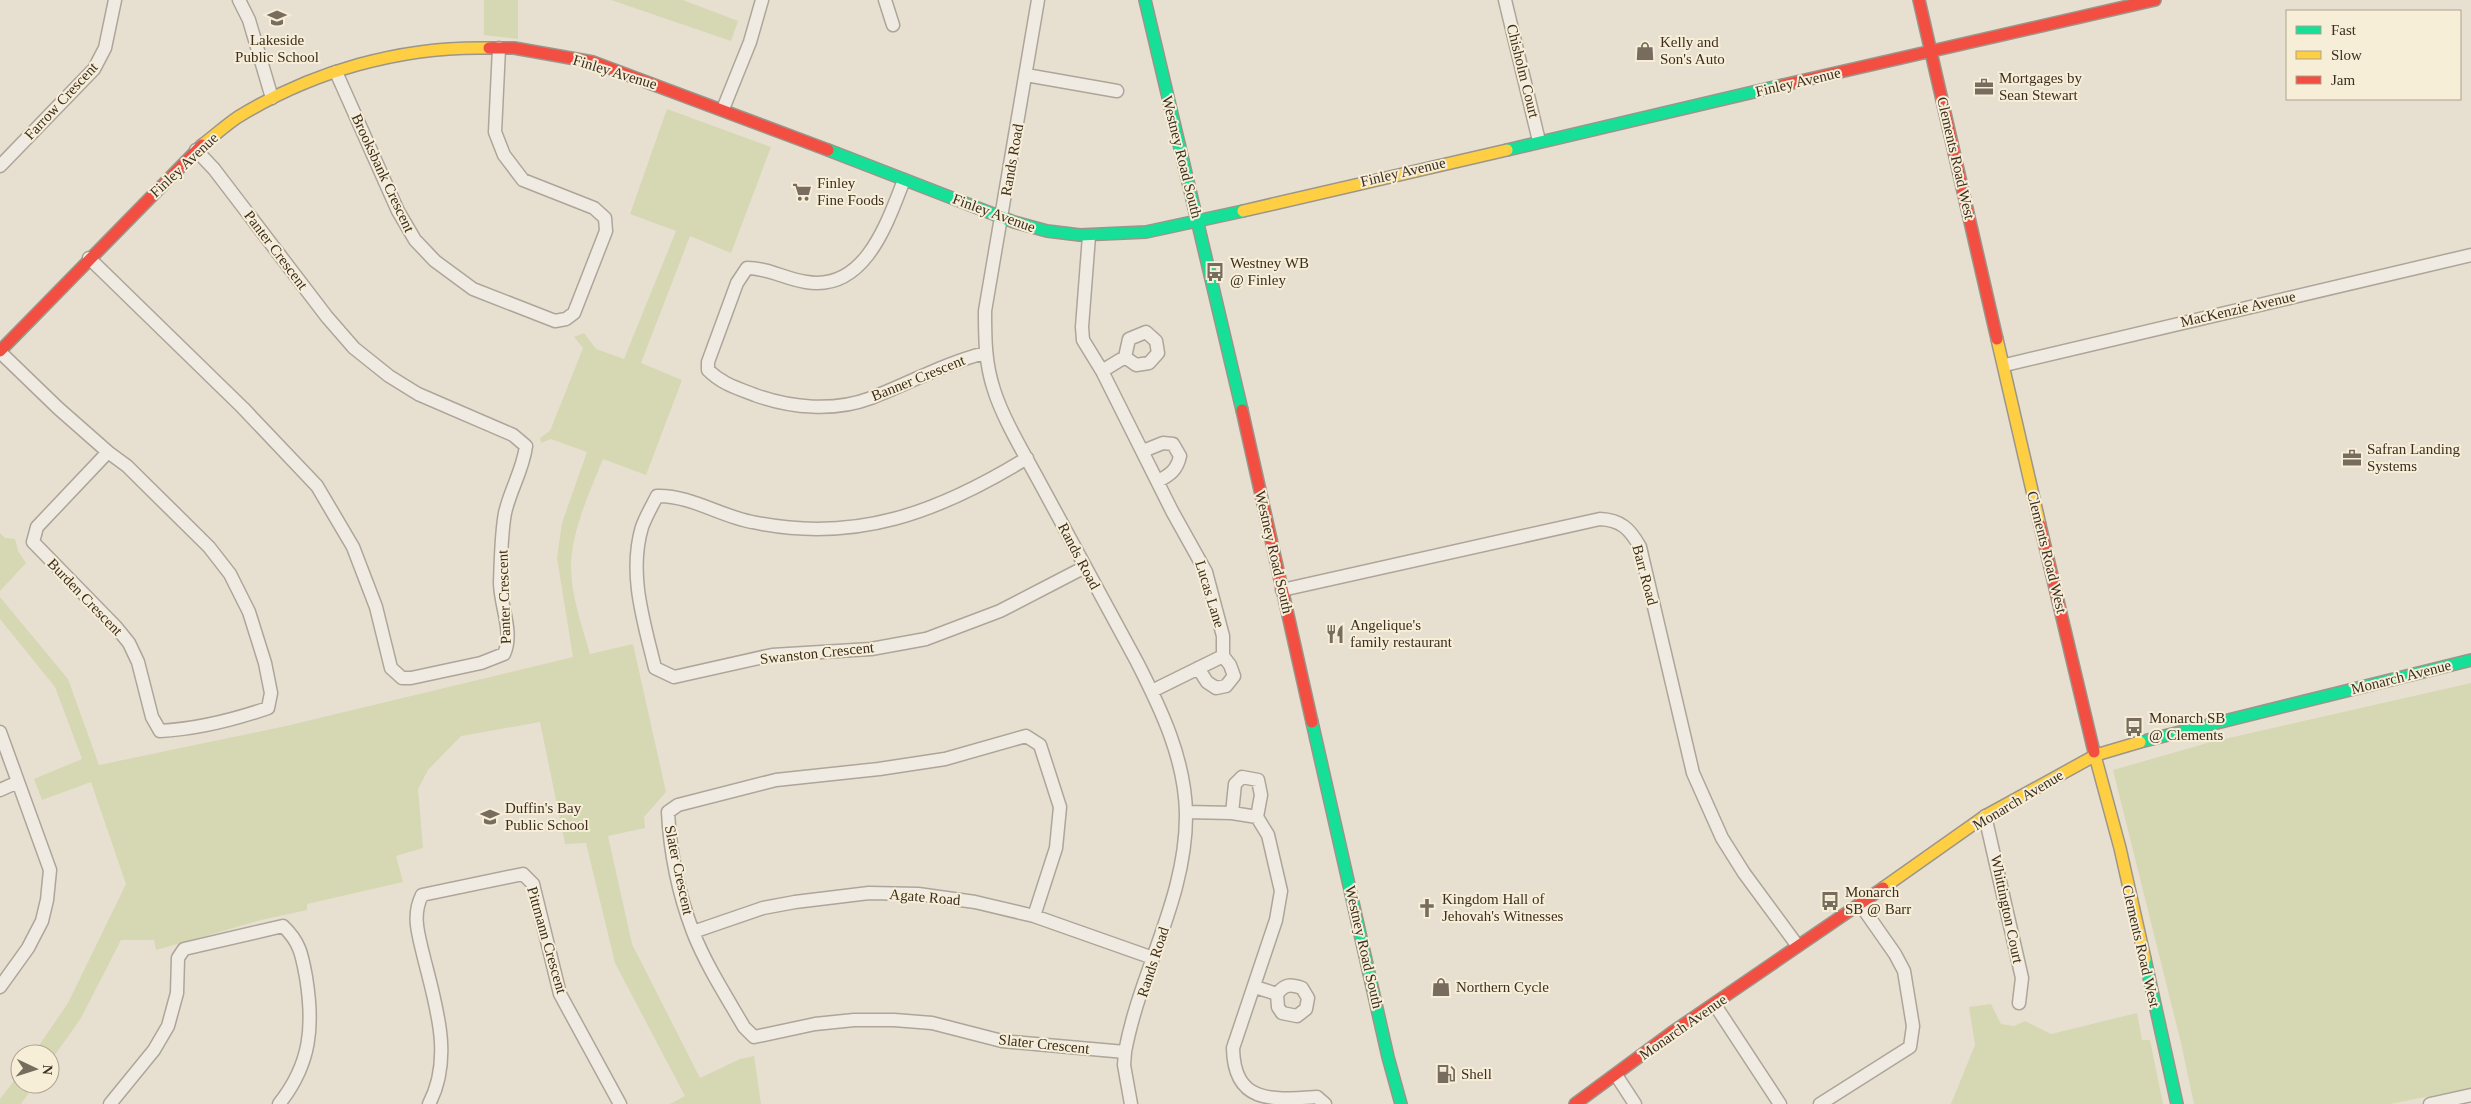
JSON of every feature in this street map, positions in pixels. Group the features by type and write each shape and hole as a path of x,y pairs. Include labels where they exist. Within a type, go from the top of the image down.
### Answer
{"street":[{"name":"Farrow Crescent","path":"0,166 94,69 106,48 115,0"},
{"path":"240,0 249,20 272,98"},
{"path":"723,109 750,42 762,0"},
{"path":"885,0 893,25"},
{"name":"Rands Road","path":"1038,0 985,311 985,353 994,392 1027,458 1152,691 1172,739 1182,778 1186,812 1184,854 1175,896 1153,958 1125,1052 1124,1065 1131,1104"},
{"name":"Westney Road South","path":"1145,0 1198,221 1388,1057 1401,1104"},
{"name":"Chisholm Court","path":"1506,0 1539,141"},
{"name":"Clements Road West","path":"1919,0 2005,365 2031,486 2120,848 2177,1104"},
{"name":"Finley Avenue","path":"0,351 196,150 238,118 272,98 336,72 367,61 410,52 459,47 514,48 593,62 723,109 1037,230 1089,236 1132,234 1198,221 2156,0"},
{"name":"Brooksbank Crescent","path":"336,72 398,211 415,240 435,261 473,288 555,321 566,319 574,313 606,231 605,218 594,208 523,180 504,155 495,132 499,48"},
{"path":"1026,75 1117,91"},
{"name":"Panter Crescent","path":"89,258 243,408 317,486 353,547 376,607 391,668 402,678 410,678 481,663 504,654 509,645 500,588 502,546 506,512 524,459 526,446 513,434 418,394 389,376 354,348 327,317 214,169 196,150"},
{"name":"Banner Crescent","path":"904,180 871,253 850,274 838,280 806,282 762,268 747,268 736,284 708,362 708,370 720,382 765,398 810,407 869,399 956,360 985,353"},
{"name":"Lucas Lane","path":"1089,236 1083,340 1102,371 1144,450 1158,481 1206,572 1223,636 1223,656 1230,665 1234,676 1226,686 1216,688 1207,682 1198,668"},
{"name":"MacKenzie Avenue","path":"2005,365 2471,255"},
{"name":"Burden Crescent","path":"0,351 58,408 126,466 209,547 230,574 249,612 265,663 271,693 268,708 238,718 191,728 160,731 152,717 138,662 128,643 116,627 34,542 37,527 108,452"},
{"path":"1102,371 1125,357"},
{"path":"1144,450 1163,443 1173,444 1180,456 1177,467 1170,475 1158,481"},
{"name":"Swanston Crescent","path":"1027,458 952,499 919,513 849,529 794,528 765,525 737,520 672,495 657,496 643,526 638,550 636,578 655,668 674,677 772,655 871,649 926,639 1000,611 1085,567"},
{"name":"Barr Road","path":"1282,590 1600,519 1611,519 1624,524 1640,547 1693,773 1708,811 1744,873 1797,945"},
{"path":"1152,691 1223,656"},
{"name":"Monarch Avenue","path":"1575,1104 1674,1031 1715,1005 1797,945 1860,904 1986,816 2096,755 2135,743 2471,660"},
{"path":"0,732 50,870 42,921 28,948 0,987"},
{"name":"Slater Crescent","path":"1034,916 1056,848 1060,807 1040,745 1026,736 945,759 879,769 776,780 678,805 668,812 669,833 693,932 744,1027 754,1037 815,1024 854,1020 894,1020 932,1023 1002,1041 1125,1052"},
{"path":"1232,813 1235,784 1242,778 1258,780 1261,794 1257,818 1268,835 1280,891 1276,920 1233,1048 1233,1062 1245,1087 1256,1096 1269,1100 1317,1097 1324,1104"},
{"path":"0,790 18,782"},
{"path":"1186,812 1232,813 1257,818"},
{"name":"Whittington Court","path":"1986,816 2022,978 2019,1003"},
{"name":"Pittmann Crescent","path":"429,1104 435,1092 441,1060 441,1026 418,930 416,908 422,895 522,874 534,884 560,994 620,1104"},
{"name":"Agate Road","path":"693,932 763,908 826,897 869,893 918,894 966,901 1034,916 1153,958"},
{"path":"1820,1104 1910,1047 1912,1033 1904,971 1895,954 1860,904"},
{"path":"110,1104 154,1050 168,1026 177,993 178,958 184,949 283,926 296,938 303,960 311,1008 308,1045 299,1075 279,1104"},
{"path":"1255,987 1277,994"},
{"path":"1715,1005 1780,1104"},
{"path":"1616,1074 1635,1104"},
{"path":"2430,1104 2471,1095"}],"green space":[{"path":"484,0 518,0 518,39 484,35"},
{"path":"611,0 683,0 738,21 731,41"},
{"path":"667,109 771,147 731,253 690,236 641,363 682,380 646,475 603,459 578,526 574,540 571,567 573,588 590,654 633,644 666,792 644,817 645,828 608,836 632,944 700,1078 740,1059 754,1056 761,1104 670,1104 685,1096 615,963 586,843 565,844 540,722 461,736 428,770 418,789 423,848 396,856 403,882 307,904 307,910 261,920 156,950 154,940 121,940 81,1018 60,1048 60,1044 40,1044 68,1003 126,884 91,782 42,800 34,779 82,759 55,687 0,619 0,597 68,679 99,765 286,726 573,657 557,558 562,523 587,452 551,439 541,443 540,438 550,431 583,348 574,337 584,333 596,349 624,359 676,231 630,214"},
{"path":"0,533 5,538 15,539 18,551 26,563 0,591"},
{"path":"2471,683 2471,1088 2390,1104 2194,1104 2181,1043 2113,770 2211,742"},
{"path":"1991,1004 2001,1024 2014,1026 2025,1021 2051,1034 2137,1013 2142,1040 2150,1040 2163,1104 1951,1104 1975,1045 1969,1007"},
{"path":"10,1086 10,1094 28,1094 21,1104 0,1104 0,1099"}],"traffic: fast":[{"path":"1145,0 1242,410"},
{"path":"1507,150 1783,85"},
{"path":"828,150 1014,222 1047,231 1080,235 1146,232 1243,211"},
{"path":"2140,742 2471,660"},
{"path":"1312,722 1388,1057 1401,1104"},
{"path":"2145,959 2177,1104"}],"traffic: slow":[{"path":"202,145 238,117 267,101 327,74 359,64 423,51 489,48"},
{"path":"1243,211 1507,150"},
{"path":"1997,339 2040,525"},
{"path":"1883,888 1985,816 2096,755 2140,742"},
{"path":"2094,752 2120,848 2145,959"}],"traffic: jam":[{"path":"1919,0 1997,339"},
{"path":"1783,85 2155,0"},
{"path":"489,48 514,48 593,62 828,150"},
{"path":"0,351 202,145"},
{"path":"1242,410 1312,722"},
{"path":"2040,525 2094,752"},
{"path":"1575,1104 1674,1031 1883,888"}],"place":[{"name":"Lakeside Public School","path":"277,18"},
{"name":"Kelly and Son's Auto","path":"1645,51"},
{"name":"Mortgages by Sean Stewart","path":"1984,87"},
{"name":"Finley Fine Foods","path":"802,192"},
{"name":"Westney WB @ Finley","path":"1215,272"},
{"name":"Safran Landing Systems","path":"2352,458"},
{"name":"Angelique's family restaurant","path":"1335,634"},
{"name":"Monarch SB @ Clements","path":"2134,727"},
{"name":"Duffin's Bay Public School","path":"490,817"},
{"name":"Monarch SB @ Barr","path":"1830,901"},
{"name":"Kingdom Hall of Jehovah's Witnesses","path":"1427,908"},
{"name":"Northern Cycle","path":"1441,987"},
{"name":"Shell","path":"1446,1074"}]}
